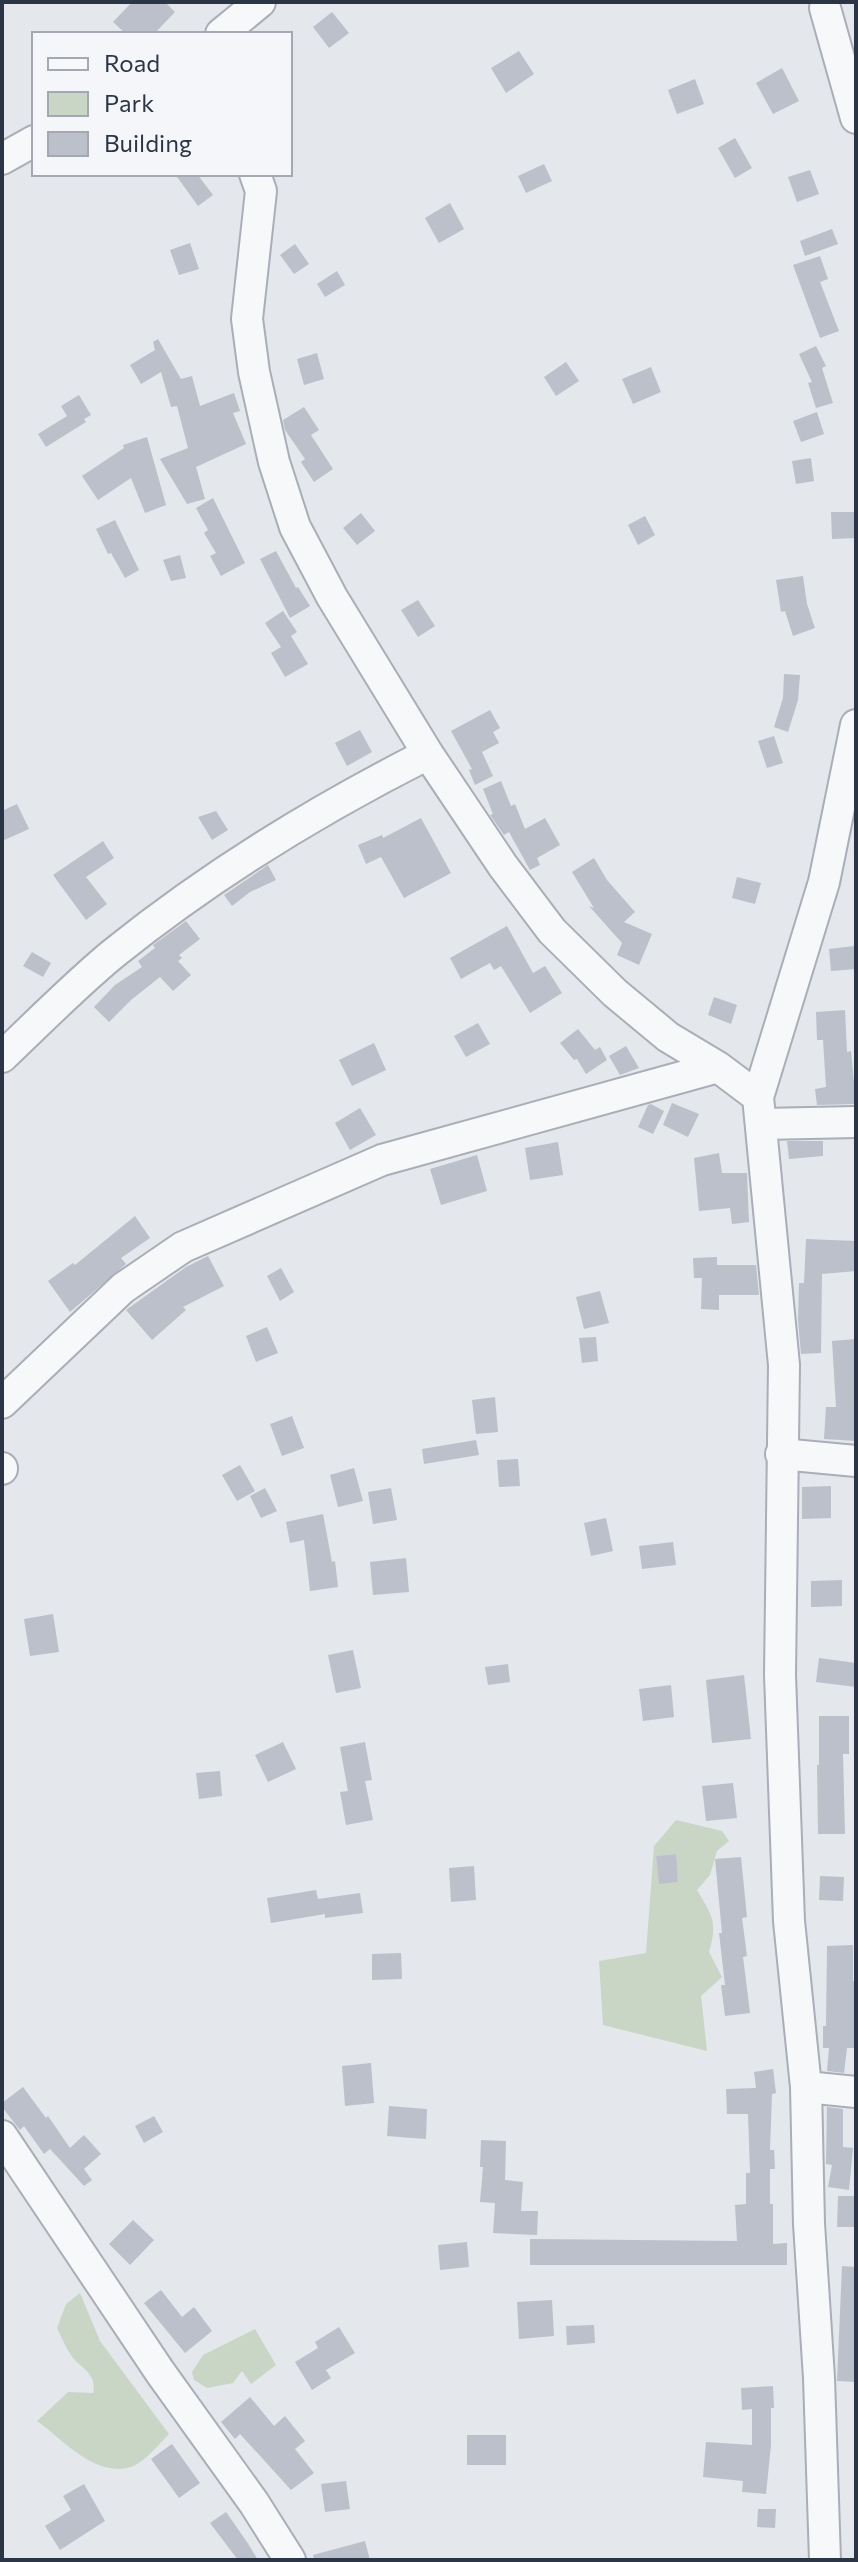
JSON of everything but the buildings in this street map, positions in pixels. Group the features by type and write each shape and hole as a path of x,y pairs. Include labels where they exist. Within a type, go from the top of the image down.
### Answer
{"street":[{"path":"223,32 260,2"},
{"path":"825,8 856,118"},
{"path":"2,159 32,142"},
{"path":"256,176 261,191 247,319 254,372 274,462 302,541 332,597 428,754 503,866 552,931 615,993 657,1028 718,1067 760,1111 856,1122"},
{"path":"825,2560 819,2378 809,2224 806,2087 789,1921 780,1675 784,1365 760,1111 824,882 856,725"},
{"path":"2,1057 113,954 248,855 370,783 428,754"},
{"path":"2,1403 123,1288 183,1247 382,1160 718,1067"},
{"path":"781,1454 856,1461"},
{"path":"806,2087 856,2092"},
{"path":"2,2136 290,2560"}],"green space":[{"path":"676,1820 722,1831 729,1841 717,1851 710,1875 697,1890 712,1919 709,1952 722,1977 701,1996 707,2051 603,2025 599,1961 646,1953 654,1846","holes":["675,1854 678,1882 659,1883 656,1856"]},
{"path":"80,2293 100,2341 169,2434 131,2467 118,2469 93,2462 37,2421 68,2392 93,2393 89,2373 71,2356 57,2328 66,2304"},
{"path":"255,2329 276,2365 251,2384 242,2371 233,2383 207,2388 194,2380 192,2372 203,2355"}]}
